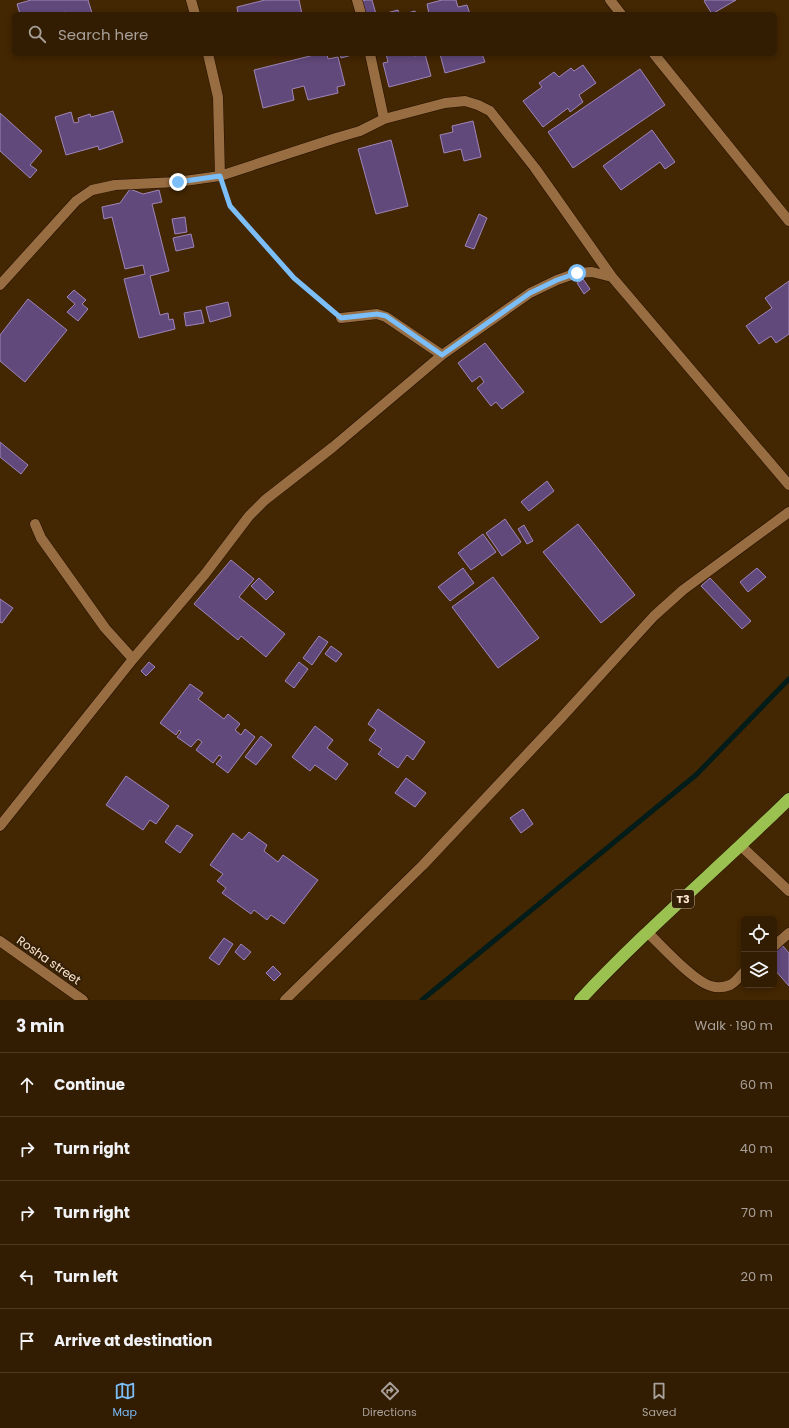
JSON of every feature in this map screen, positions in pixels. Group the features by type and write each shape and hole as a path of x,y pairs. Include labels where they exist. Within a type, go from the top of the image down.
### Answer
{"highway":[{"name":"T3","path":"580,1000 647,932 789,800"}],"street":[{"path":"191,0 194,12"},
{"path":"357,0 360,12"},
{"path":"610,0 619,12"},
{"path":"208,56 218,97 220,176"},
{"path":"370,56 384,119"},
{"path":"656,56 789,221"},
{"path":"0,285 76,201 92,190 115,185 178,182 220,176 360,131 384,119 445,103 465,101 478,105 490,112 535,168 612,278 789,486"},
{"path":"0,826 133,658 205,574 249,516 265,500 333,447 442,355 530,293 557,280 577,273 592,272 612,278"},
{"path":"341,318 377,314 386,316 442,355"},
{"path":"285,1000 423,865 654,616 683,590 789,512"},
{"path":"35,524 41,538 95,613 106,628 133,658"},
{"path":"741,846 789,890"},
{"path":"647,932 700,980 712,986 721,987 731,985 741,975"},
{"path":"777,943 789,933"},
{"name":"Rosha street","path":"0,941 83,1000"}],"path":[{"path":"220,176 230,206 294,278 341,318"}],"building":[{"path":"31,0 88,0 92,12 19,12 17,4"},
{"path":"265,0 299,0 302,12 238,12 237,7"},
{"path":"372,0 375,12 365,12 362,1"},
{"path":"442,0 456,0 458,7 467,5 469,12 429,12 427,4"},
{"path":"736,0 715,12 711,12 704,1"},
{"path":"310,56 327,56 328,59 338,57 345,85 337,87 338,93 308,100 304,86 292,89 294,100 263,108 254,70"},
{"path":"386,56 426,56 431,76 389,87 383,63 388,62"},
{"path":"441,56 483,56 485,62 445,73"},
{"path":"583,65 596,83 579,95 583,102 570,112 568,108 543,127 523,101 542,87 539,83 554,72 559,77 571,68 574,71"},
{"path":"640,69 665,105 573,168 548,132"},
{"path":"113,111 123,142 99,150 98,146 66,155 55,117 71,112 74,123 79,122 78,118 90,114 91,117"},
{"path":"0,113 42,151 30,165 37,170 30,178 0,151"},
{"path":"473,121 481,157 464,161 461,149 444,153 440,135 453,132 452,126"},
{"path":"652,130 675,162 665,169 660,162 621,190 603,166"},
{"path":"391,140 408,206 376,214 358,149"},
{"path":"130,189 143,194 159,190 162,202 152,204 169,271 150,276 160,315 168,313 169,320 173,319 175,329 139,338 124,279 145,274 143,265 125,269 112,217 104,219 102,207 120,203"},
{"path":"479,214 487,218 474,249 465,246"},
{"path":"185,217 187,232 175,234 172,219"},
{"path":"191,234 194,247 176,251 173,238"},
{"path":"583,279 590,289 584,294 577,283"},
{"path":"789,281 789,334 776,343 771,336 759,344 746,326 772,308 765,298"},
{"path":"74,290 86,300 82,304 88,309 78,321 67,312 75,304 67,297"},
{"path":"28,299 67,330 25,382 0,361 0,335"},
{"path":"228,302 231,316 210,322 206,307"},
{"path":"201,310 204,323 186,326 184,313"},
{"path":"485,343 524,392 502,409 496,402 491,406 477,388 484,382 480,376 472,382 458,363"},
{"path":"0,442 28,465 21,474 0,457"},
{"path":"547,481 554,491 529,511 521,502"},
{"path":"505,519 521,542 502,556 486,533"},
{"path":"578,524 635,595 601,623 543,552"},
{"path":"524,525 533,541 527,544 518,529"},
{"path":"483,534 496,552 471,570 458,553"},
{"path":"231,560 254,579 239,597 285,634 266,657 241,636 238,640 194,604"},
{"path":"463,568 474,583 450,601 438,587"},
{"path":"757,568 766,577 748,592 740,582"},
{"path":"493,577 539,638 498,668 452,607"},
{"path":"259,578 274,592 266,600 251,586"},
{"path":"710,578 751,621 742,629 701,586"},
{"path":"0,599 13,608 2,623 0,622"},
{"path":"319,636 328,642 312,665 303,658"},
{"path":"331,646 342,654 336,662 325,654"},
{"path":"149,662 155,667 146,676 141,671"},
{"path":"299,662 308,669 294,688 285,681"},
{"path":"190,684 203,693 198,699 224,719 228,714 240,724 235,730 241,735 245,729 255,737 228,773 216,764 222,757 219,755 213,763 196,750 202,742 198,739 191,747 177,737 181,732 179,730 176,735 160,723"},
{"path":"378,709 425,742 413,760 407,755 398,768 378,754 382,749 369,740 376,730 368,724"},
{"path":"315,726 333,740 327,748 348,764 336,780 315,765 310,771 292,757"},
{"path":"261,736 272,745 256,765 245,757"},
{"path":"126,776 169,806 156,824 150,820 143,830 106,805"},
{"path":"406,778 426,793 415,807 395,793"},
{"path":"523,809 533,824 521,833 510,818"},
{"path":"177,825 193,835 180,853 165,842"},
{"path":"249,832 267,845 264,851 278,862 283,855 318,880 284,924 271,915 267,920 254,910 251,914 222,893 226,888 217,881 223,874 210,865 233,833 242,840"},
{"path":"224,938 233,944 219,965 209,958"},
{"path":"241,944 251,952 244,960 235,952"},
{"path":"782,945 789,953 789,986 777,972 777,950"},
{"path":"273,966 281,974 274,981 266,973"}],"waterway":[{"path":"422,1000 696,775 789,679"}],"route":[{"path":"178,182 220,176 230,206 294,278 341,318 367,314 386,316 442,355 530,293 557,280 577,273"}]}
